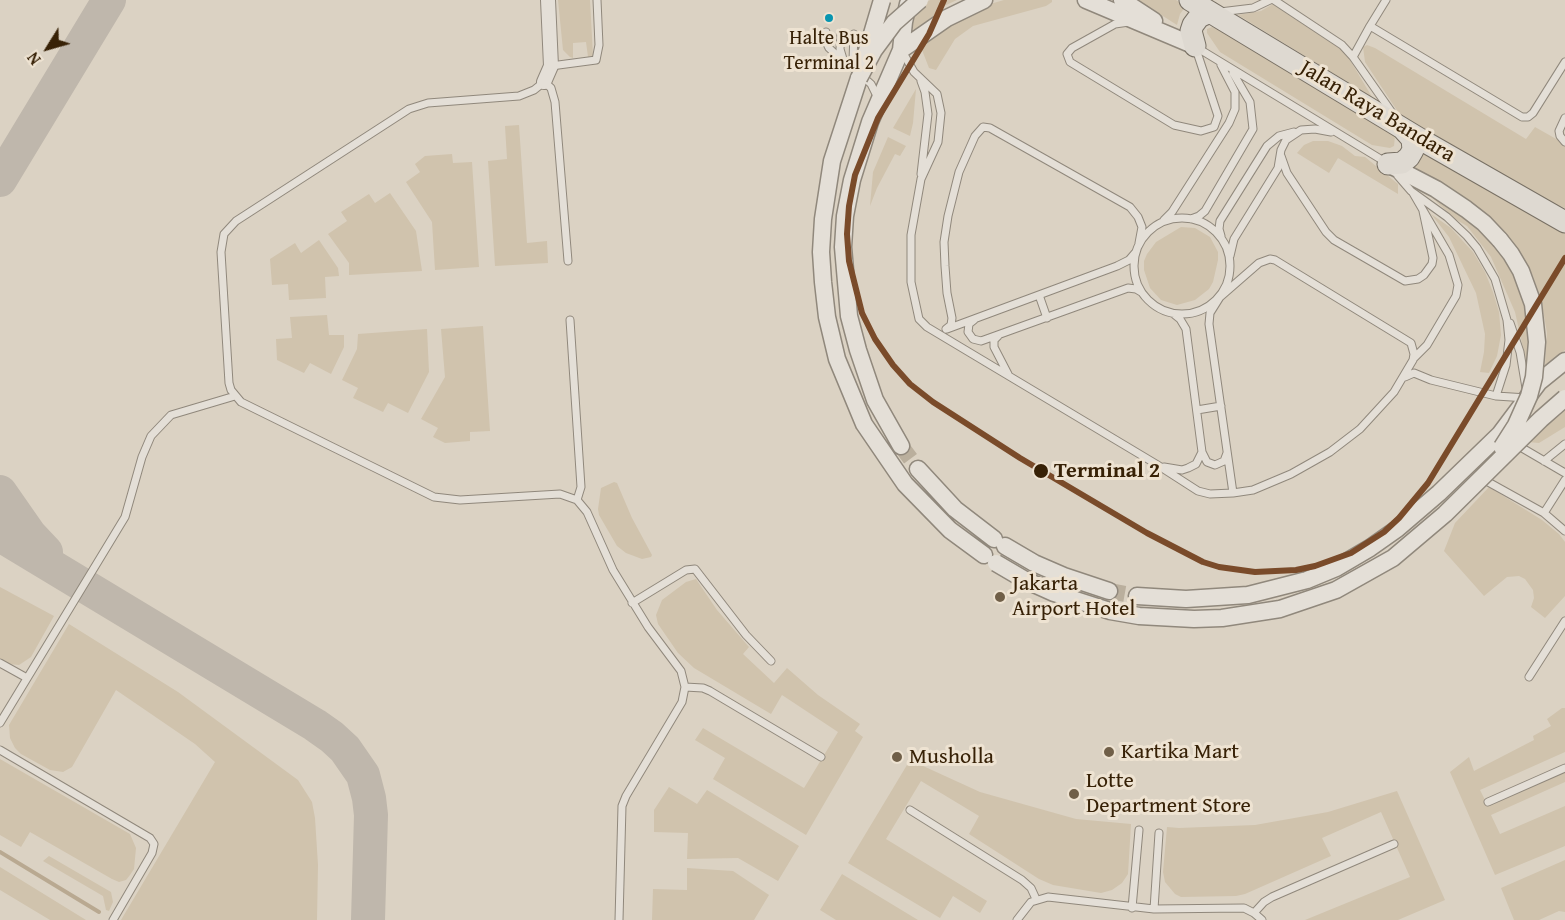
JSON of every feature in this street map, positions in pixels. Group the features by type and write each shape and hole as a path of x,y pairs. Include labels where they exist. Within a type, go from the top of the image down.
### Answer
{"main road":[{"name":"Jalan Raya Bandara","path":"1190,0 1403,129 1565,222"},
{"path":"1195,46 1191,31 1193,25 1199,17 1211,13"},
{"path":"1388,164 1402,163 1413,150 1412,139 1403,129"}],"street":[{"path":"544,82 551,66 548,0"},
{"path":"882,0 832,161 823,219 821,252 823,282 827,317 837,359 864,424 905,484 950,531 1025,580 1054,593 1110,611 1166,618 1213,618 1280,609 1336,590 1383,564 1415,541 1541,418 1565,398"},
{"path":"902,446 875,400 866,375 849,316 843,247 845,216 852,180 876,108 901,50 909,0"},
{"path":"858,75 894,23 920,0"},
{"path":"901,50 947,18 984,0"},
{"path":"1086,0 1195,46"},
{"path":"1122,0 1195,46"},
{"path":"1388,164 1436,189 1484,223 1511,254 1521,271 1533,304 1537,342 1534,377 1523,412 1484,474"},
{"path":"1137,596 1177,599 1248,595 1306,580 1336,568 1397,529 1466,469 1500,434 1539,382 1565,361"},
{"path":"918,469 955,509 999,542 1034,563 1109,591"}],"lane":[{"path":"551,66 596,60 599,45 597,0"},
{"path":"1211,13 1253,8 1272,0 1342,45 1353,57 1403,129"},
{"path":"1353,57 1386,0"},
{"path":"1136,22 1115,24 1072,48 1068,54 1070,62 1174,125 1201,131 1214,127 1218,116 1195,46"},
{"path":"1370,26 1522,117 1531,116 1565,62"},
{"path":"826,32 829,48 874,89 878,99 876,108"},
{"path":"841,33 840,54 846,63"},
{"path":"854,34 853,65 858,75"},
{"path":"920,79 925,92 928,114 921,179 911,235 911,282 919,318 930,329 1202,493 1233,493 1253,490 1270,484 1310,465 1360,429 1394,392 1413,360 1427,345 1456,296 1458,285 1449,255 1411,191 1388,164 1195,46"},
{"path":"901,50 906,61 920,79 937,94 941,113 938,142 921,179"},
{"path":"1139,243 1147,233 1172,212 1229,123 1235,109 1235,92 1219,62"},
{"path":"1191,219 1205,211 1253,129 1250,102 1230,69"},
{"path":"568,261 555,102 551,88 544,82 534,90 519,96 428,103 410,109 228,227 221,241 229,383 235,396 246,405 434,497 460,500 560,494 577,500 588,512 613,570 632,603 681,671 685,687 682,702 622,806 619,920"},
{"path":"1565,118 1559,131 1565,142"},
{"path":"946,329 951,325 952,318 947,293 944,243 948,216 959,172 980,129 990,128 1130,207 1138,216 1142,227 1134,272 1137,284 1145,296"},
{"path":"1230,261 1219,229 1220,221 1267,146 1279,136 1301,130 1315,129 1334,132"},
{"path":"1233,493 1209,324 1210,313 1226,286 1230,274 1233,239 1278,168 1286,140 1301,130"},
{"path":"1281,156 1287,173 1326,232 1334,240 1405,281 1418,279 1432,264 1433,258 1423,211"},
{"path":"1401,380 1409,373 1414,373 1431,380 1496,396 1527,398 1520,352 1495,279 1477,248 1447,218 1411,191"},
{"path":"1162,222 1184,217 1207,224 1222,239"},
{"path":"930,329 939,331 946,329 1039,295 1126,262 1136,253"},
{"path":"1170,312 1185,315 1210,305 1259,263 1270,259 1406,339 1413,348 1413,360"},
{"path":"976,318 968,328 973,339 981,341 1128,288 1136,289 1156,306 1180,319 1186,329 1202,452 1207,462 1215,465 1224,461 1227,451"},
{"path":"1039,295 1047,318"},
{"path":"1496,396 1506,365 1509,340 1503,302"},
{"path":"570,320 580,488 577,500"},
{"path":"1000,334 994,340 994,347 1012,378"},
{"path":"0,723 3,712 27,678 125,517 132,500 146,445 157,428 171,415 235,396"},
{"path":"1197,410 1221,406"},
{"path":"1500,434 1565,473"},
{"path":"1544,461 1565,444"},
{"path":"1156,464 1182,470 1196,464 1202,452"},
{"path":"1466,469 1544,513 1565,531"},
{"path":"1544,513 1565,480"},
{"path":"632,603 686,570 695,569 746,635 771,661"},
{"path":"1529,677 1565,621"},
{"path":"0,663 27,678"},
{"path":"685,687 703,688 710,691 822,757"},
{"path":"0,750 150,838 154,844 152,853 113,920"},
{"path":"1488,802 1565,768"},
{"path":"910,810 1022,880 1036,899"},
{"path":"1131,908 1139,830"},
{"path":"1154,909 1159,833"},
{"path":"1254,913 1272,897 1394,844"},
{"path":"1017,920 1026,906 1036,899 1054,897 1131,908 1244,908 1262,920"}],"shaded area":[{"path":"558,0 590,0 593,56 588,57 586,42 573,43 573,58 563,50"},
{"path":"930,0 957,0 944,6 914,33 910,15"},
{"path":"1004,0 1052,0 1052,2 1046,6 973,26 955,39 936,70 929,68 922,50 924,44 973,9"},
{"path":"1138,0 1176,0 1186,6 1180,14 1177,25"},
{"path":"1273,4 1339,46 1347,55 1372,97 1238,15 1261,11"},
{"path":"1212,27 1227,32 1383,125 1395,136 1394,146 1390,148 1372,145 1220,52 1207,33 1207,29"},
{"path":"1367,45 1526,139 1535,127 1565,144 1565,208 1541,199 1400,115 1365,62 1363,47"},
{"path":"916,89 913,123 910,136 893,128"},
{"path":"519,125 527,243 547,241 548,263 495,266 488,161 507,159 505,126"},
{"path":"888,137 906,146 900,156 895,154 870,206 873,172"},
{"path":"1313,141 1328,141 1342,146 1355,156 1365,157 1398,184 1398,194 1338,158 1329,173 1297,153 1304,145"},
{"path":"1423,149 1565,233 1565,350 1545,365 1547,333 1542,304 1533,276 1508,235 1487,215 1410,166 1421,157"},
{"path":"452,154 453,163 472,162 479,267 435,270 432,222 406,182 420,172 415,164 425,156"},
{"path":"1426,192 1461,212 1500,248 1522,289 1531,334 1526,377 1526,361 1515,312 1491,257 1467,226 1455,219"},
{"path":"390,193 416,231 422,271 349,275 349,263 328,234 347,221 341,212 369,194 375,203"},
{"path":"1431,214 1451,228 1473,252 1493,292 1499,312 1501,335 1497,356 1489,373 1480,372 1485,334 1476,293 1449,237"},
{"path":"1181,227 1195,228 1210,237 1218,252 1218,260 1209,289 1195,300 1177,305 1161,300 1150,288 1144,270 1144,261 1156,242"},
{"path":"319,240 338,268 339,276 325,277 326,298 289,300 288,284 272,285 270,259 295,243 301,253"},
{"path":"327,315 329,335 344,335 344,347 331,374 310,363 304,373 277,360 276,339 292,338 290,317"},
{"path":"483,326 490,431 470,432 470,441 445,443 433,437 438,428 421,419 445,377 441,329"},
{"path":"427,329 429,372 408,413 388,403 383,412 353,398 358,388 342,380 357,349 358,334"},
{"path":"1565,405 1565,427 1539,443 1528,442"},
{"path":"614,482 617,483 651,557 642,559 626,553 617,546 599,515 601,488"},
{"path":"1489,487 1542,520 1565,542 1565,596 1545,618 1531,607 1534,598 1533,590 1525,579 1519,576 1507,577 1484,596 1444,551 1455,523"},
{"path":"696,579 717,610 749,647 743,654 774,683 787,668 818,695 860,724 855,731 863,737 806,835 713,779 725,758 695,740 703,728 804,788 838,732 782,695 771,714 694,668 678,653 658,624 656,615 662,600 686,582"},
{"path":"0,587 54,616 31,657 19,665 8,664 0,659"},
{"path":"69,624 178,692 298,780 312,802 315,818 318,865 317,920 121,920 215,762 195,744 116,690 72,767 63,772 50,770 21,754 10,738 9,725"},
{"path":"1565,708 1565,752 1480,790 1488,806 1565,771 1565,782 1491,815 1500,834 1565,806 1565,846 1495,875 1450,772 1469,757 1474,771 1534,740 1533,736 1551,726 1547,719"},
{"path":"0,759 130,834 136,848 134,869 126,880 119,882 112,879 30,832 21,847 0,835"},
{"path":"910,760 980,792 1076,819 1131,824 1128,874 1122,883 1112,890 1101,893 1053,885 1039,879 969,834 979,816 921,781 886,839 987,901 980,913 953,896 940,918 848,863"},
{"path":"669,787 697,804 707,790 799,846 778,881 738,858 687,859 688,833 654,832 654,810"},
{"path":"1397,791 1445,900 1398,920 1305,920 1410,877 1381,812 1322,838 1331,856 1245,894 1181,897 1175,894 1165,882 1163,872 1167,827 1255,825 1328,812"},
{"path":"49,856 111,892 113,902 109,911 106,910 103,896 43,861"},
{"path":"1565,860 1565,912 1559,911 1539,920 1514,920 1501,888"},
{"path":"0,867 86,920 50,920 0,890"},
{"path":"687,868 733,871 769,895 754,920 652,920 653,889 687,890"},
{"path":"842,874 918,920 836,920 820,910"}],"waterway":[{"path":"0,852 99,912"}],"taxiway":[{"path":"0,180 109,0"},
{"path":"0,492 30,535 46,552"},
{"path":"0,535 315,725 345,749 363,775 369,798 371,815 368,920"}],"tunnel":[{"path":"901,446 918,469"},
{"path":"1109,591 1137,596"}],"transit line":[{"path":"944,0 929,34 878,118 855,175 847,234 849,261 862,313 875,339 893,365 910,384 933,402 1020,458 1147,533 1203,562 1219,567 1255,572 1296,570 1351,553 1384,532 1399,518 1428,483 1565,258"}],"place":[{"name":"Halte Bus Terminal 2","path":"829,18"},
{"name":"Terminal 2","path":"1041,471"},
{"name":"Jakarta Airport Hotel","path":"1000,597"},
{"name":"Kartika Mart","path":"1109,752"},
{"name":"Musholla","path":"897,757"},
{"name":"Lotte Department Store","path":"1074,794"}]}
